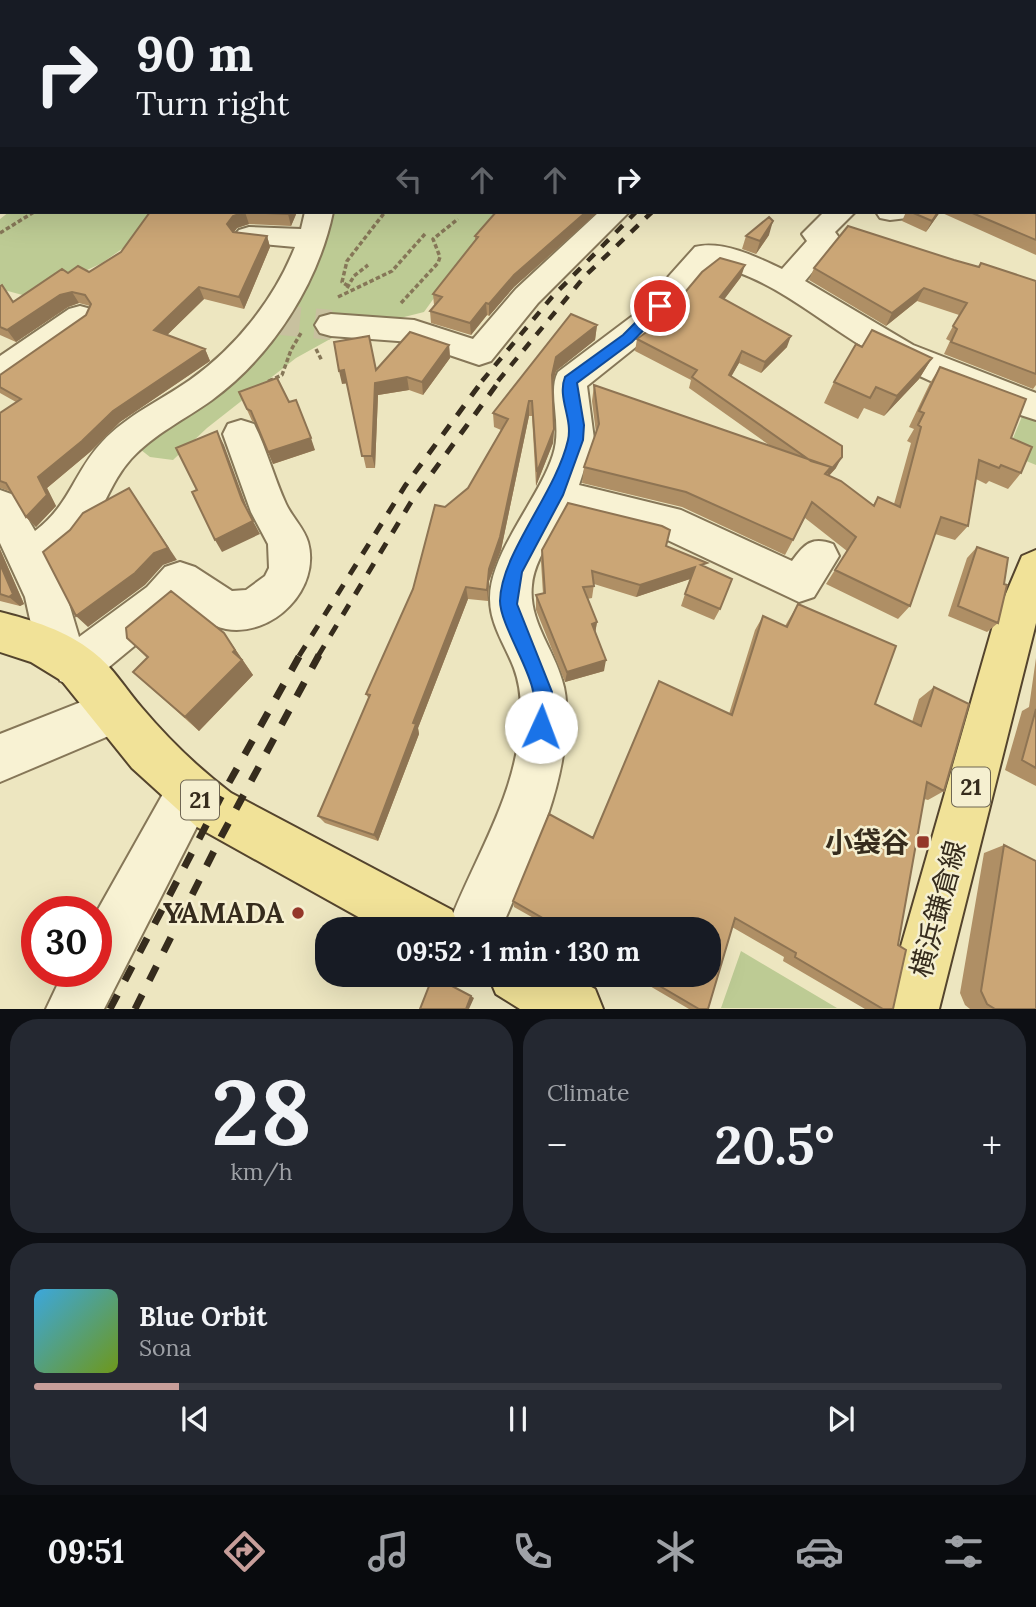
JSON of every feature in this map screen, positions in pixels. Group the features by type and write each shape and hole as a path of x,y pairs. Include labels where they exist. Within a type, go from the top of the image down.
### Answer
{"main road":[{"name":"横浜鎌倉線","path":"911,1009 1015,622 1036,568"},
{"name":"21","path":"0,632 68,660 86,673 114,711 190,793 214,810 411,917"},
{"path":"536,987 575,1009"}],"street":[{"path":"333,313 398,330 414,331 479,353 527,296 613,214"},
{"path":"786,284 825,239 816,234 839,214"},
{"path":"30,558 65,529 76,516 115,452 167,410 224,372 270,319 297,276 316,225 249,236"},
{"path":"479,917 525,808 534,776 543,692 509,604 513,572 555,495 576,440 577,425 570,396 570,381 646,322 705,254 727,256 786,284 900,352 1036,407"},
{"path":"0,373 80,317"},
{"path":"0,506 30,558 68,660 162,600 180,580 226,610 254,609 281,588 289,568 288,542 270,512 241,434"},
{"path":"555,495 667,522 799,584 819,556"},
{"path":"0,758 114,711"},
{"path":"112,938 190,793"},
{"path":"74,1009 86,987"}],"path":[{"path":"0,233 30,214"},
{"path":"348,288 342,282 342,276 354,247 369,234 384,214"},
{"path":"398,330 405,311 398,305 438,263 440,257 433,239 457,219"},
{"path":"348,288 368,284 400,265 425,234"},
{"path":"333,313 354,275 368,265"}],"green space":[{"path":"6,214 152,214 139,237 102,263 30,297 4,290 0,284 0,219"},
{"path":"327,214 504,214 477,238 424,312 341,333 296,358 207,428 173,460 150,457 136,446 241,364 326,222"},
{"path":"1025,409 1036,413 1036,465 1007,453"},
{"path":"741,951 837,1008 721,1008"}],"building":[{"path":"149,214 239,214 233,216 227,224 233,232 267,236 239,297 199,287 154,330 205,349 113,411 38,477 47,495 26,517 6,483 0,481 0,413 21,399 0,387 0,375 86,315 91,304 85,295 72,292 60,295 7,330 0,327 0,286 2,285 13,302 62,269 68,273 78,266 89,272 121,252"},
{"path":"494,214 584,214 514,275 470,323 430,311 442,297 433,294 478,237 475,236"},
{"path":"916,214 937,214 932,221"},
{"path":"975,214 1036,214 1036,240"},
{"path":"769,217 773,221 760,241 746,236"},
{"path":"848,226 954,260 979,267 981,263 1036,281 1036,374 951,342 957,329 953,326 967,303 924,288 892,313 814,268"},
{"path":"720,258 745,265 720,297 791,336 765,362 742,351 729,375 842,446 842,457 828,473 831,467 811,461 692,377 697,370 637,339 661,321 702,272"},
{"path":"571,314 597,325 556,357 552,375 554,429 537,472 532,401 529,401 500,537 489,569 487,590 466,587 413,723 416,724 374,835 318,816 370,695 366,694 413,589 435,505 445,507 468,488 508,419 493,413"},
{"path":"872,330 932,358 897,396 876,387 870,398 834,382 856,344 862,347"},
{"path":"410,332 449,345 422,382 407,377 375,383 372,456 362,456 344,370 339,371 334,342 369,336 376,370"},
{"path":"940,367 1026,399 1011,438 1032,447 1021,473 979,460 968,526 941,517 910,606 835,570 856,537 812,502 793,540 686,492 584,467 599,424 594,385 831,467 825,474 841,481 874,506 878,497 900,507 921,427 918,425 924,413 919,411"},
{"path":"277,378 289,402 296,400 311,438 268,452 251,411 247,409 239,392"},
{"path":"217,431 242,500 253,521 215,540 192,492 197,490 176,448"},
{"path":"129,488 168,548 154,553 135,573 76,616 43,552 70,530 83,513"},
{"path":"568,503 670,530 666,546 707,563 701,565 732,579 720,609 685,594 695,567 640,585 592,571 594,586 583,587 597,622 592,624 606,660 567,672 536,595 545,593 542,550"},
{"path":"977,547 1008,558 1004,584 1007,585 998,623 958,606"},
{"path":"0,564 13,594 9,597 0,594"},
{"path":"171,591 224,633 235,650 233,652 242,660 185,717 133,672 148,657 127,638 126,628"},
{"path":"798,604 896,646 875,704 921,726 934,687 969,704 944,791 927,782 898,945 906,950 893,1009 883,1009 795,957 796,953 735,918 721,965 721,917 541,917 513,901 549,814 593,838 659,681 732,715 763,616 787,627"},
{"path":"1036,709 1036,768 1022,760"},
{"path":"1004,845 1036,861 1036,1009 995,1009 987,1004 981,991"},
{"path":"429,987 454,987 471,996 466,1009 420,1009"},
{"path":"661,987 715,987 708,1009 699,1009"}],"tunnel":[{"path":"270,319 331,325"}],"railway":[{"path":"482,381 552,297 634,214"},
{"path":"498,381 585,276 650,214"},
{"path":"299,656 405,486 483,380"},
{"path":"318,656 411,502 500,380"},
{"path":"110,1009 221,797 300,655"},
{"path":"135,1009 221,837 319,655"}],"place":[{"name":"小袋谷","path":"923,842"},
{"name":"YAMADA","path":"298,913"}],"route":[{"path":"541,727 543,692 509,604 513,572 555,495 576,440 577,425 570,396 570,381 628,338 660,306"}]}
